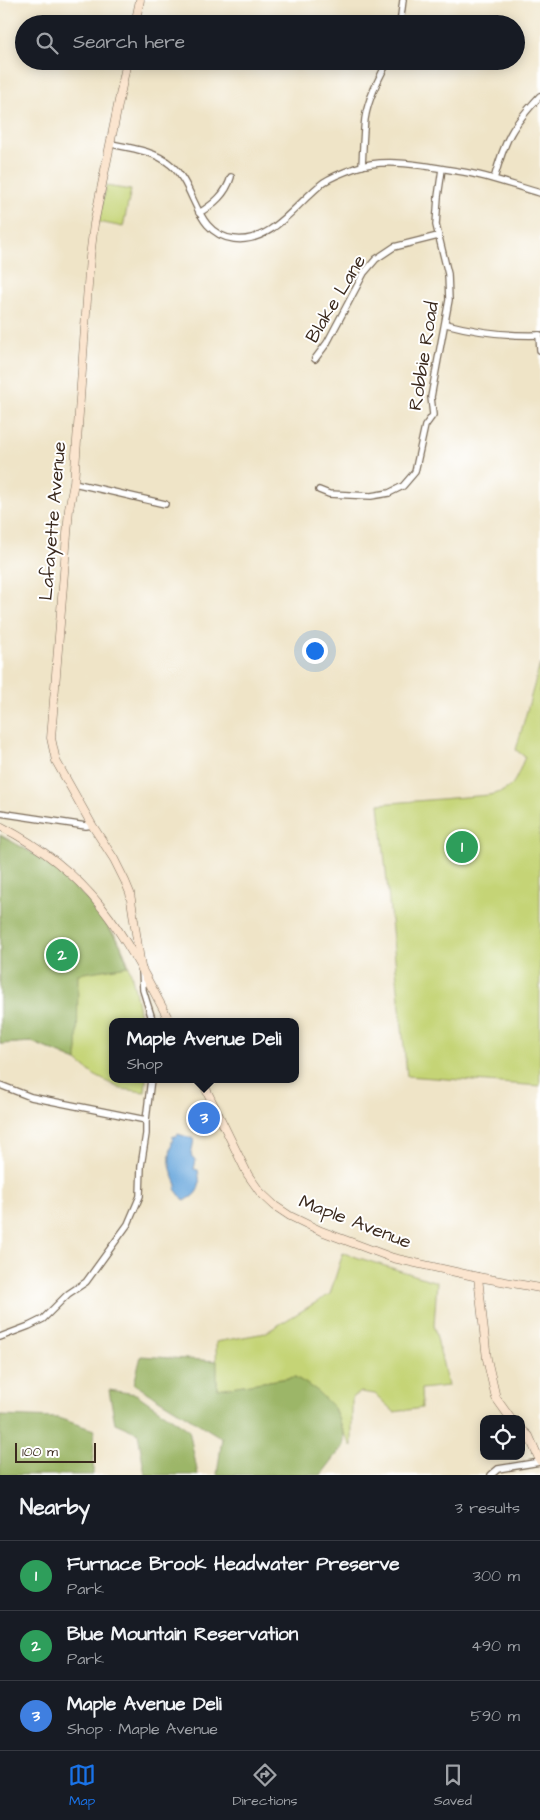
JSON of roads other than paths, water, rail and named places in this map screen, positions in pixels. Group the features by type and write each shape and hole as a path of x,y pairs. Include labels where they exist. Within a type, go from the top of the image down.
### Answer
{"street":[{"path":"137,15 140,0"},
{"path":"401,15 402,0"},
{"name":"Lafayette Avenue","path":"126,70 96,214 90,257 74,483 69,509 53,708 52,746 56,760 92,825 114,859 130,893 141,967"},
{"path":"362,166 367,109 373,90 383,70"},
{"path":"494,179 514,126 540,96"},
{"path":"111,144 149,153 169,163 181,176 207,226 217,234 235,240 254,238 269,230 324,182 335,176 362,166 387,162 442,168 494,179 540,193"},
{"name":"Robbie Road","path":"318,490 328,494 371,496 389,493 403,486 415,472 425,426 433,415 431,397 449,300 448,274 436,224 442,168"},
{"path":"199,213 223,195 231,178"},
{"name":"Blake Lane","path":"315,359 327,343 364,273 376,259 394,247 438,236"},
{"path":"446,324 472,330 540,335 540,350"},
{"path":"74,483 165,504"},
{"path":"0,813 86,826 92,825"},
{"path":"0,826 44,851 78,880 106,911 141,967 168,1018"},
{"path":"141,967 143,990 152,1018"},
{"path":"0,1337 43,1319 68,1294 86,1282 128,1224 140,1196 141,1166 151,1083"},
{"name":"Maple Avenue","path":"203,1083 248,1175 260,1192 275,1206 290,1216 321,1231 384,1255 478,1277 540,1288"},
{"path":"0,1085 31,1097 146,1120"},
{"path":"478,1277 487,1359 496,1398 508,1415"},
{"path":"491,1475 498,1469 540,1462 529,1436 525,1432"}],"water":[{"path":"178,1134 194,1139 191,1156 196,1160 194,1169 198,1170 199,1176 198,1189 184,1201 175,1189 177,1185 170,1161 173,1136"}],"place":[{"name":"Furnace Brook Headwater Preserve","path":"462,847"},
{"name":"Blue Mountain Reservation","path":"62,955"},
{"name":"Maple Avenue Deli","path":"204,1118"}]}
